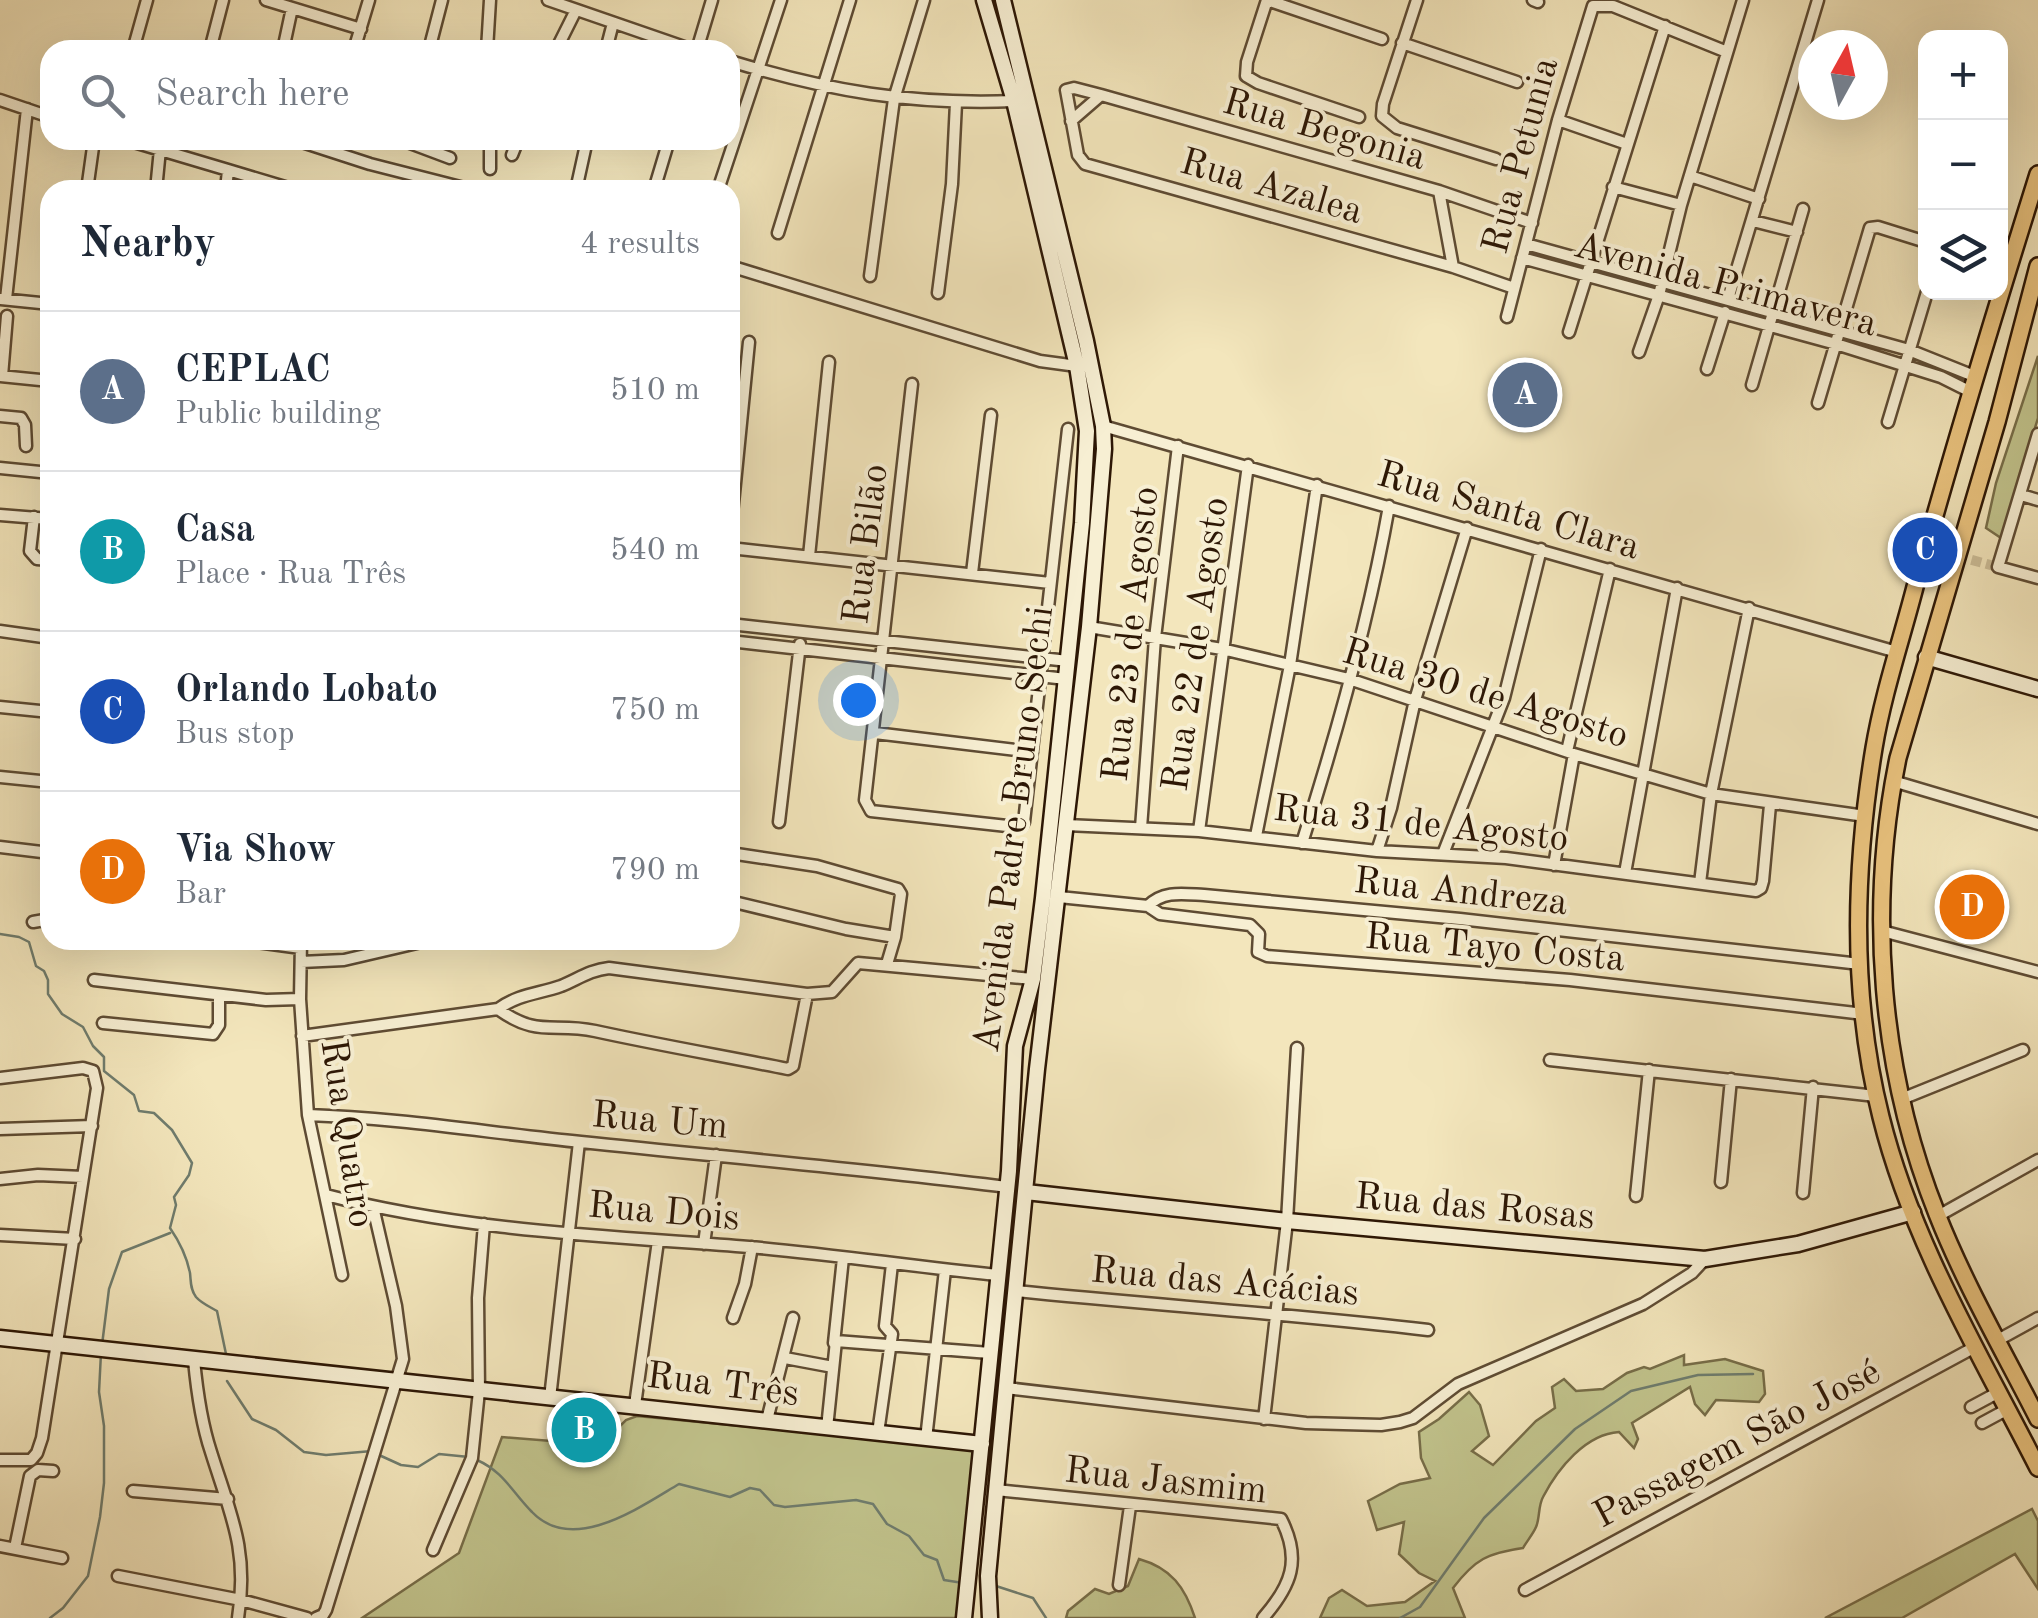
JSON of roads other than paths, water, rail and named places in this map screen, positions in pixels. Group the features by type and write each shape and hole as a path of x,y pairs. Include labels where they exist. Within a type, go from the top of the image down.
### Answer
{"main road":[{"name":"Avenida Padre Bruno Sechi","path":"964,1618 1007,1187 1014,1061 1033,979 1068,661 1088,431 1077,366 1014,101 984,0"},
{"name":"Avenida Padre Bruno Sechi","path":"990,1618 987,1591 1037,1069 1089,627 1104,464 1103,426 1086,341 1003,0"},
{"path":"2008,269 2038,174"},
{"path":"2038,266 1894,781 1882,931 1890,1036 1924,1179 1938,1216 2038,1419"},
{"path":"2008,296 2028,302"},
{"path":"1998,300 1971,384 1874,746 1859,895 1860,964 1876,1096 1897,1171 1938,1276 2038,1468"},
{"path":"1915,589 1944,597"},
{"path":"1926,656 2038,688"},
{"path":"1018,1036 1030,1046 1042,1043"},
{"path":"1014,1061 1028,1057 1037,1069"},
{"name":"Rua das Rosas","path":"1026,1192 1287,1221 1705,1259 1798,1244 1913,1212"},
{"name":"Rua Três","path":"0,1338 982,1444"}],"street":[{"path":"135,40 147,0"},
{"path":"213,40 223,0"},
{"path":"266,0 360,29"},
{"path":"357,40 369,0"},
{"path":"431,40 442,0"},
{"path":"488,40 490,0"},
{"path":"548,0 665,40"},
{"path":"699,40 712,0"},
{"path":"740,126 781,0"},
{"path":"778,233 850,0"},
{"path":"870,276 894,100 924,0"},
{"path":"1358,117 1258,83 1246,76 1245,68 1267,0 1382,38"},
{"path":"1417,0 1382,104 1384,121 1496,159"},
{"path":"1639,352 1663,282 1743,0"},
{"path":"1728,299 1818,0"},
{"name":"Rua Petunia","path":"1507,316 1591,9 1605,4 1665,26"},
{"path":"285,40 292,8"},
{"path":"561,40 576,10"},
{"path":"608,40 612,23"},
{"path":"1569,332 1665,26 1727,52"},
{"path":"1402,44 1516,82"},
{"path":"740,64 894,100 956,104 1014,101"},
{"name":"Rua Begonia","path":"1065,93 1074,88 1101,95 1439,191 1532,223"},
{"name":"Rua Azalea","path":"1065,93 1078,155 1084,164 1453,267 1514,288"},
{"path":"1071,120 1101,95"},
{"path":"0,100 40,114"},
{"path":"938,293 952,184 956,104"},
{"path":"27,109 3,299 40,303"},
{"path":"1558,120 1627,144"},
{"path":"88,180 93,150"},
{"path":"157,180 160,150 261,180"},
{"path":"344,150 440,180"},
{"path":"429,150 450,158"},
{"path":"490,150 490,170"},
{"path":"512,155 514,150"},
{"path":"578,180 585,150"},
{"path":"657,180 667,150"},
{"path":"721,180 732,150"},
{"path":"227,180 228,170"},
{"path":"1690,176 1759,199"},
{"path":"1613,187 1682,205"},
{"path":"1439,191 1453,267"},
{"path":"1752,385 1803,209"},
{"path":"1753,221 1796,232"},
{"path":"1818,403 1870,228 1918,240"},
{"name":"Avenida Primavera","path":"1526,244 1774,313 1906,364 1971,384"},
{"name":"Avenida Primavera","path":"1522,258 1770,325 1910,350 1971,384"},
{"path":"740,269 1040,361 1077,366"},
{"path":"1888,422 1925,300"},
{"path":"1707,368 1724,312"},
{"path":"7,316 1,376 40,381"},
{"path":"740,417 749,342"},
{"path":"810,556 829,362"},
{"name":"Rua Bilão","path":"912,384 865,800 871,811 1022,826 1032,752"},
{"path":"972,573 991,415"},
{"path":"0,416 23,420 26,446"},
{"name":"Rua Santa Clara","path":"1103,426 1897,652"},
{"path":"874,733 1032,752 1068,430"},
{"path":"2038,434 1998,568 2038,578"},
{"name":"Rua 23 de Agosto","path":"1141,828 1155,638 1178,446"},
{"name":"Rua 22 de Agosto","path":"1198,831 1248,465"},
{"path":"0,468 40,472"},
{"path":"1256,836 1290,664 1317,485"},
{"path":"2020,495 2038,500"},
{"path":"1302,844 1349,679 1389,506"},
{"path":"0,515 40,518"},
{"path":"34,517 30,551 40,559"},
{"path":"1376,851 1467,528"},
{"path":"740,549 1050,584"},
{"path":"1443,854 1517,656 1541,549"},
{"path":"1554,865 1570,752 1610,569"},
{"path":"1625,873 1678,588"},
{"path":"1700,883 1711,794 1749,608"},
{"path":"740,625 1068,661"},
{"name":"Rua 30 de Agosto","path":"1089,627 1222,649 1349,679 1711,794 1865,816"},
{"path":"0,632 40,637"},
{"path":"779,822 801,633"},
{"path":"740,642 1066,678"},
{"path":"0,707 40,711"},
{"path":"0,777 40,781"},
{"path":"1894,781 2038,824"},
{"name":"Rua 31 de Agosto","path":"1066,825 1198,831 1376,851 1506,858 1756,891 1763,880 1770,805"},
{"path":"0,847 40,851"},
{"path":"740,855 844,872 893,886 901,894 887,964"},
{"name":"Rua Andreza","path":"1059,897 1148,906 1156,898 1171,894 1204,895 1860,964"},
{"path":"740,903 895,937"},
{"name":"Rua Tayo Costa","path":"1148,906 1165,915 1250,926 1259,934 1260,954 1284,959 1570,980 1864,1014"},
{"path":"33,922 40,921"},
{"path":"1882,931 2038,972"},
{"name":"Rua Quatro","path":"301,950 300,1000 308,1115 342,1275"},
{"path":"301,962 344,960 387,950"},
{"path":"302,1036 498,1009 523,994 562,986 588,972 609,968 807,994 832,992 858,963 1033,979"},
{"path":"94,980 300,1000"},
{"path":"498,1009 536,1029 592,1030 788,1069 798,1051 807,994"},
{"path":"103,1023 212,1034 219,1025 220,995"},
{"path":"1264,1419 1287,1221 1297,1048"},
{"path":"1904,1098 2023,1050"},
{"path":"1550,1060 1876,1096"},
{"path":"0,1078 83,1068 93,1071 97,1080 76,1239 38,1453 26,1461 0,1460"},
{"path":"1636,1196 1649,1070"},
{"path":"1721,1182 1731,1079"},
{"path":"1802,1193 1813,1087"},
{"name":"Rua Um","path":"308,1115 361,1117 1007,1187"},
{"path":"0,1130 92,1126"},
{"path":"550,1398 579,1142"},
{"path":"704,1244 716,1154"},
{"path":"1938,1216 2038,1160"},
{"path":"0,1179 38,1175 84,1177"},
{"name":"Rua Dois","path":"326,1195 374,1208 484,1224 752,1247 998,1275"},
{"path":"316,1618 323,1616 338,1576 398,1382 404,1348 374,1208"},
{"path":"433,1550 472,1458 479,1391 478,1298 484,1224"},
{"path":"0,1234 76,1239"},
{"path":"634,1405 658,1241"},
{"path":"733,1318 752,1247"},
{"path":"827,1428 843,1258"},
{"path":"1006,1388 1342,1426 1400,1422 1412,1418 1458,1384 1643,1304 1679,1282 1705,1259"},
{"path":"878,1434 892,1334 885,1326 892,1264"},
{"path":"926,1439 945,1270"},
{"name":"Rua das Acácias","path":"1016,1291 1275,1312 1428,1330"},
{"path":"767,1420 794,1318"},
{"path":"1998,1340 2038,1318"},
{"path":"834,1343 839,1340 990,1354"},
{"name":"Passagem São José","path":"1525,1590 1975,1347"},
{"path":"785,1358 833,1367"},
{"path":"194,1360 199,1408 238,1536 238,1618"},
{"path":"1971,1407 1999,1392"},
{"path":"1982,1423 2008,1409"},
{"path":"14,1548 30,1476 38,1470 53,1471"},
{"name":"Rua Jasmim","path":"996,1490 1281,1519 1292,1564 1291,1578 1263,1618"},
{"path":"133,1491 228,1500"},
{"path":"1118,1585 1130,1506"},
{"path":"0,1546 62,1558"},
{"path":"118,1576 241,1600 307,1618"}],"waterway":[{"path":"0,934 29,942 36,966 48,980 48,994 62,1014 83,1027 104,1057 104,1071 134,1095 139,1111 154,1113 172,1130 192,1163 174,1197 176,1205 170,1228 187,1261 194,1294 217,1311 226,1354"},
{"path":"102,1345 109,1289 122,1252 170,1233"},
{"path":"50,1618 88,1576 100,1517 104,1483 101,1353"},
{"path":"1400,1618 1420,1607 1484,1518 1575,1429 1631,1391 1698,1375 1753,1374"},
{"path":"227,1381 252,1419 276,1430 304,1452 326,1455 372,1451"},
{"path":"379,1455 401,1465 418,1467 439,1454 469,1457"},
{"path":"477,1460 501,1476 532,1512 548,1524 567,1529 606,1523 679,1484 730,1497 750,1488 760,1490 774,1505 785,1507 856,1500 873,1504 887,1524 909,1536 924,1555 937,1560 944,1580 963,1583"},
{"path":"996,1586 1033,1598 1046,1618"}],"tunnel":[{"path":"1957,556 1998,567"}],"place":[{"name":"CEPLAC","path":"1525,395"},
{"name":"Orlando Lobato","path":"1925,550"},
{"name":"Via Show","path":"1972,907"},
{"name":"Casa","path":"584,1430"}]}
